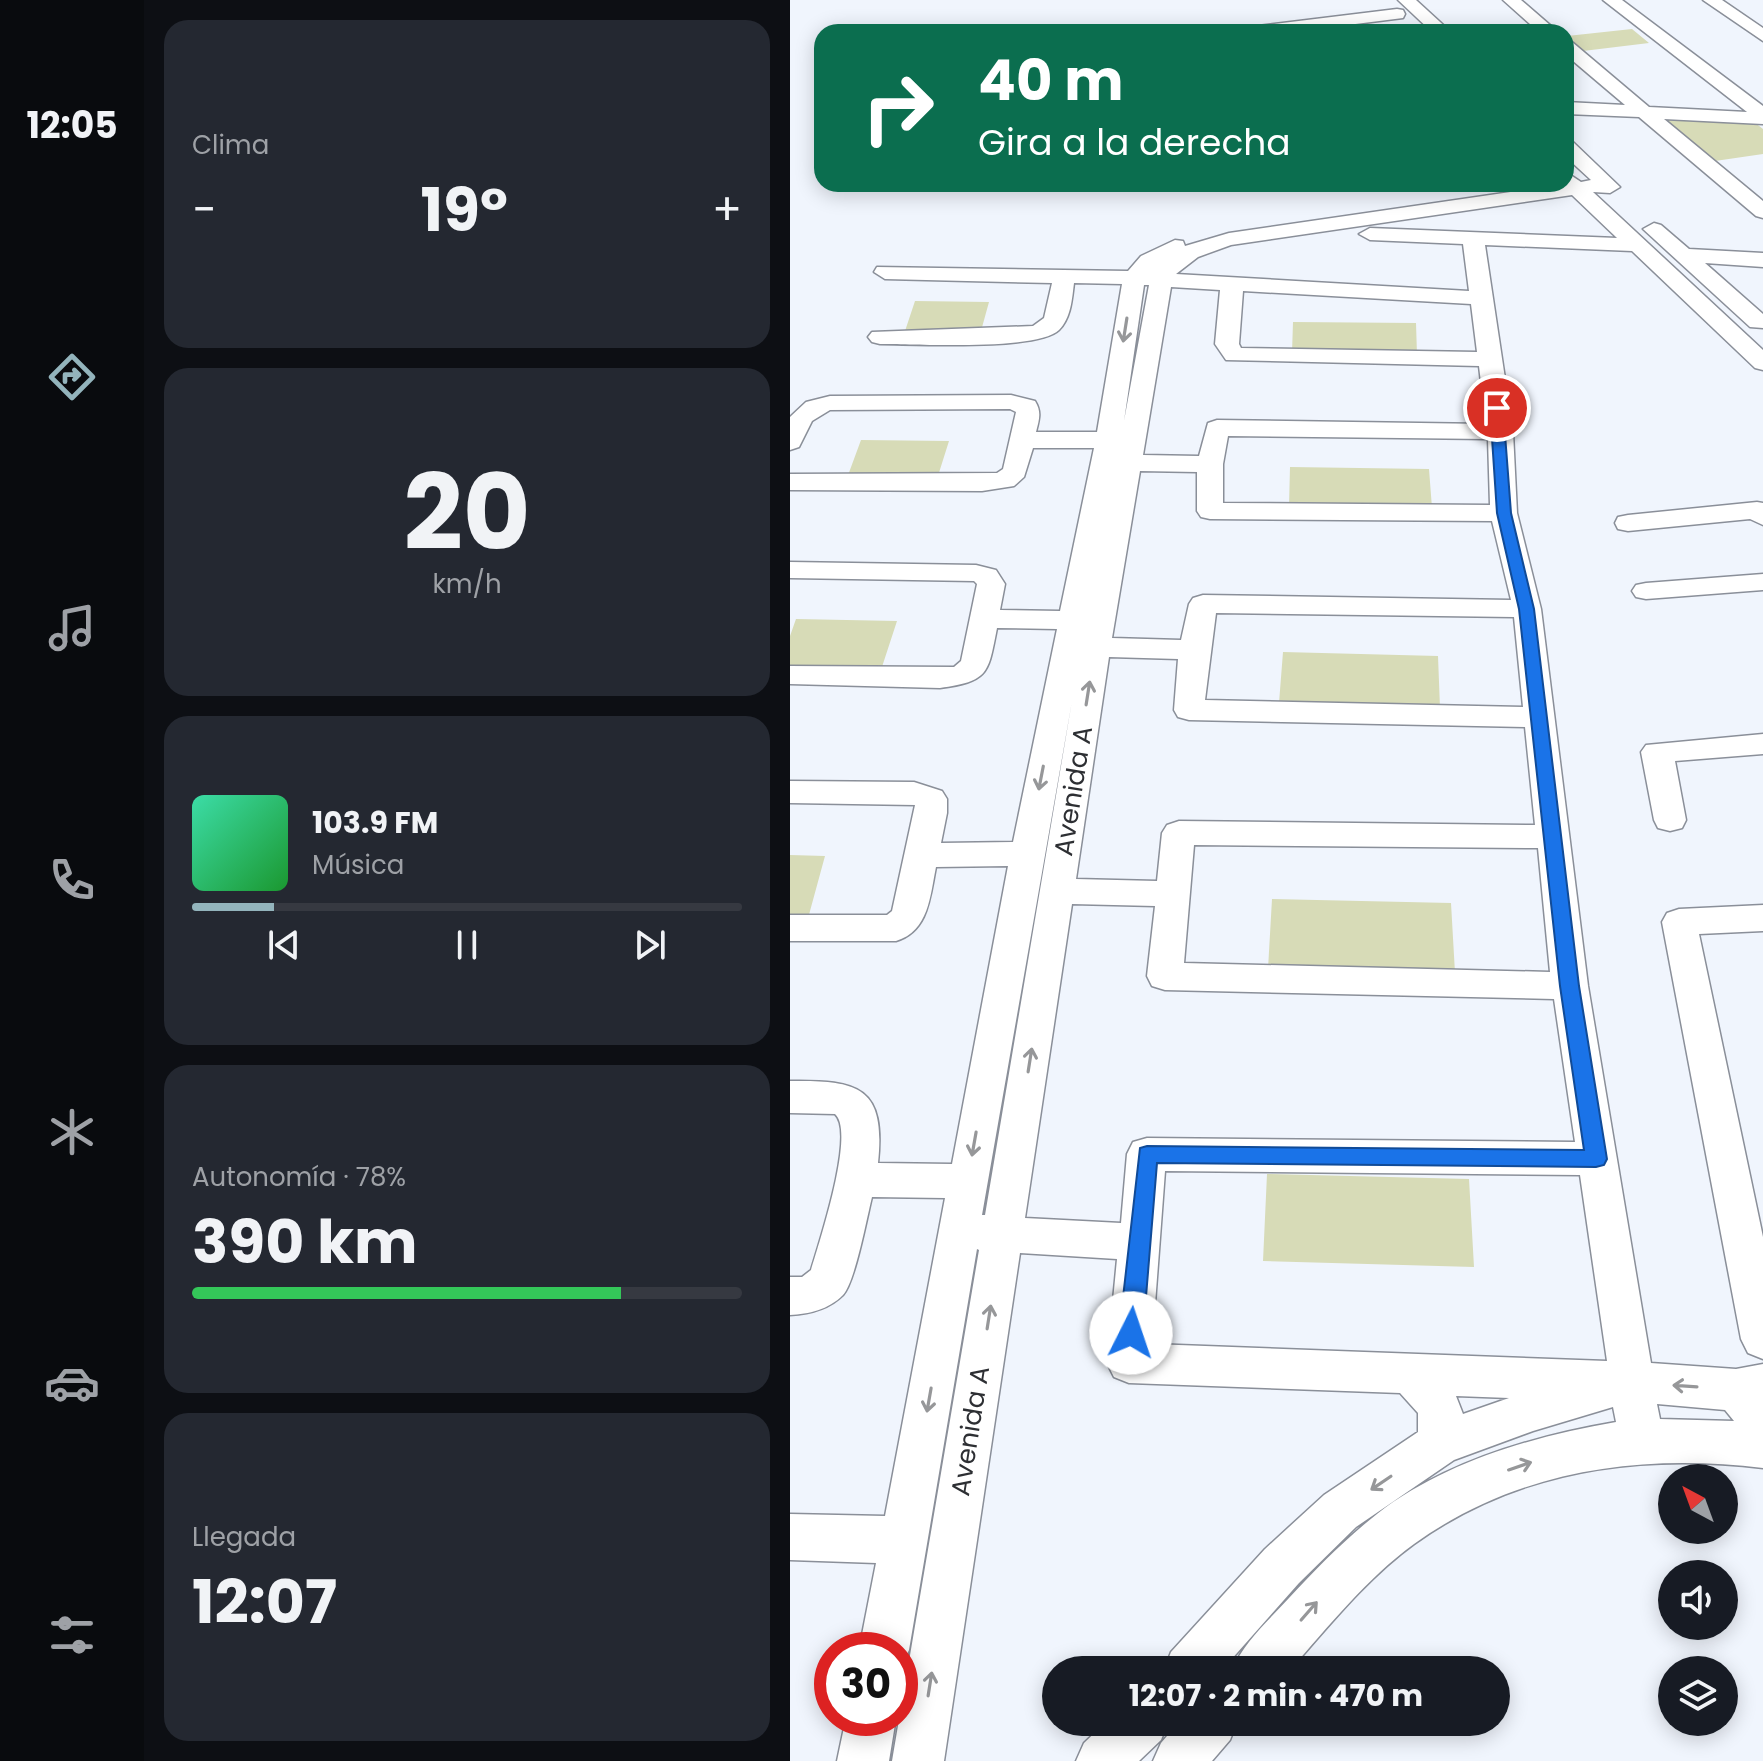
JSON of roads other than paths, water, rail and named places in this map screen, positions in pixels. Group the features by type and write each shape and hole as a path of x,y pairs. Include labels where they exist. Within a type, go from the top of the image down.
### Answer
{"street":[{"path":"1382,0 1402,7 1429,24"},
{"path":"1511,0 1540,24"},
{"path":"1611,0 1763,116"},
{"path":"1714,2 1741,0"},
{"path":"1714,2 1763,36"},
{"path":"1329,24 1402,7"},
{"path":"1574,53 1763,212"},
{"path":"1574,108 1763,116"},
{"path":"1574,158 1637,245 1763,363"},
{"path":"1593,188 1681,255 1761,322"},
{"path":"1147,278 1149,261 1170,247 1225,230 1480,192"},
{"path":"1147,278 1196,249 1229,239 1564,192"},
{"path":"1289,230 1637,245"},
{"path":"1473,239 1500,432 1504,513 1527,609 1570,986 1641,1441"},
{"path":"1681,255 1763,260"},
{"path":"885,272 1147,278 1481,298"},
{"path":"880,337 1019,335 1046,330 1055,320 1064,276"},
{"name":"Avenida A","path":"887,1632 1027,854 1084,632 1147,278"},
{"path":"1232,285 1227,344 1234,355 1491,359"},
{"path":"1725,328 1761,322"},
{"path":"790,482 982,483 1005,480 1015,472 1028,412 1026,406 1011,402 815,405 803,412 791,435"},
{"path":"1500,432 1217,428 1210,464 1210,511 1504,513"},
{"path":"1024,440 1210,464"},
{"path":"1628,523 1757,510 1763,517"},
{"path":"790,570 976,573 986,576 991,584 975,664 963,675 940,678 790,675"},
{"path":"1646,591 1763,582"},
{"path":"1527,609 1203,604 1194,650 1189,710 1540,717"},
{"path":"982,619 1194,650"},
{"name":"Avenida A","path":"918,1761 1057,891 1084,632"},
{"path":"1670,820 1657,752 1763,744"},
{"path":"790,792 914,793 931,799 931,813 908,916 896,928 790,928"},
{"path":"1555,837 1179,833 1165,976 1570,986"},
{"path":"922,855 1027,854"},
{"path":"1057,891 1171,894"},
{"path":"1763,918 1679,922 1763,1339"},
{"path":"790,1097 838,1097 855,1108 863,1122 856,1180 829,1281 809,1295 790,1296"},
{"path":"1596,1159 1147,1154 1129,1363 1634,1382 1754,1399"},
{"path":"856,1180 968,1181"},
{"path":"960,1233 1138,1242"},
{"path":"1410,1374 1434,1396 1444,1418 1439,1444"},
{"path":"1202,1656 1282,1566 1340,1511 1439,1444 1533,1410 1634,1382"},
{"path":"1269,1656 1324,1593 1396,1528 1480,1480 1559,1453 1641,1441 1712,1438 1763,1446"},
{"path":"790,1537 904,1540"},
{"path":"863,1761 868,1736"},
{"path":"1102,1761 1128,1736"},
{"path":"1179,1761 1200,1736"}]}
